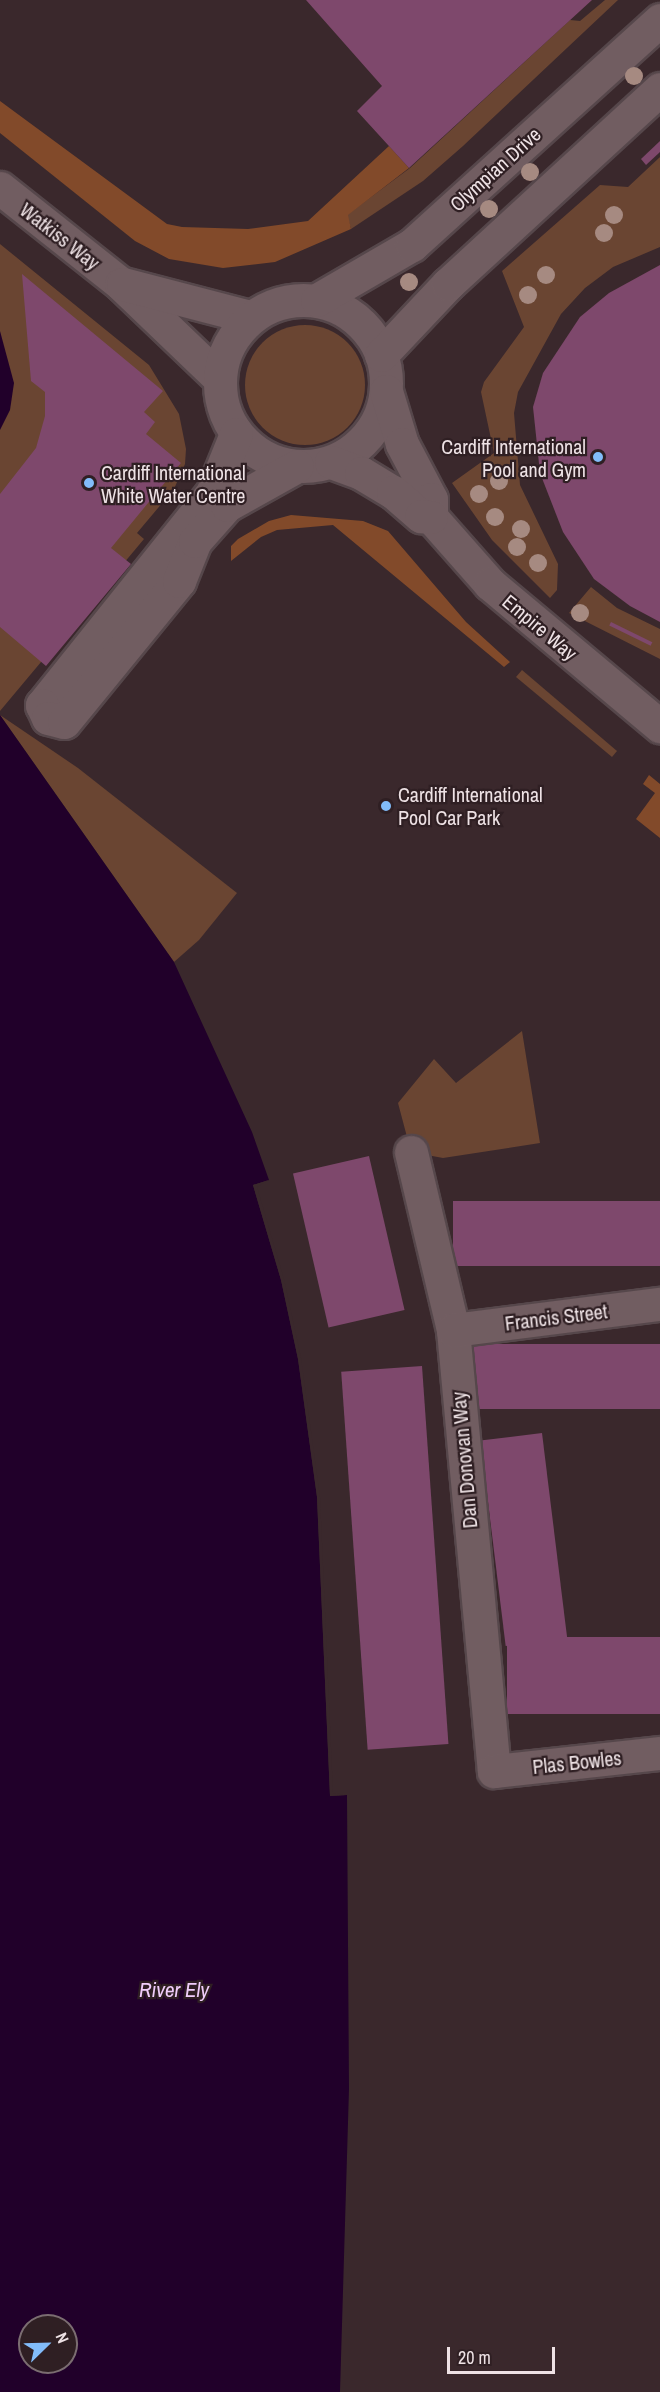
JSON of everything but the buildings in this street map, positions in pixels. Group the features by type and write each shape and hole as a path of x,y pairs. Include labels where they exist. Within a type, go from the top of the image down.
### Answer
{"street":[{"name":"Olympian Drive","path":"316,300 412,244 660,20"},
{"path":"381,355 448,284 660,89"},
{"name":"Watkiss Way","path":"0,188 121,284 219,378"},
{"name":"Watkiss Way","path":"121,284 250,317"},
{"path":"294,300 316,300 338,307 356,319 372,335 381,355 386,392 377,422 358,446 331,462 297,466 274,462 253,450 236,434 220,398 219,378 229,345 250,317 271,305 294,300"},
{"name":"Empire Way","path":"386,392 402,444 430,499 431,517 490,584 660,726"},
{"path":"236,434 212,494 42,705 48,718 64,722 179,581 195,541 227,506 297,466"},
{"name":"Empire Way","path":"331,462 361,473 393,492 421,516 431,517"},
{"name":"Dan Donovan Way","path":"411,1152 453,1330 494,1771"},
{"name":"Francis Street","path":"453,1330 660,1304"},
{"name":"Plas Bowles","path":"494,1771 660,1753"}],"shaded area":[{"path":"605,0 618,0 463,146 423,181 351,229 347,215 410,168 570,20 580,21"},
{"path":"0,101 167,224 182,227 248,229 308,221 389,146 409,168 348,215 351,229 275,262 223,268 169,259 135,241 0,133"},
{"path":"660,157 660,247 613,267 585,288 561,314 518,392 514,413 520,485 558,564 557,590 550,598 492,540 452,483 494,453 481,392 484,382 524,327 502,271 600,185 628,187"},
{"name":"Cardiff International White Water Centre","path":"0,244 149,365 179,414 186,449 185,464 174,489 137,533 144,539 0,711"},
{"path":"305,325 328,329 348,342 361,362 365,385 361,408 348,428 328,441 305,445 282,441 262,428 249,408 245,385 249,362 262,342 282,329"},
{"path":"291,515 363,521 388,531 466,622 510,662 504,667 333,525 277,530 261,537 231,561 231,546 238,539 269,521"},
{"path":"591,587 617,608 660,629 660,659 569,613"},
{"path":"522,670 617,751 612,757 516,677"},
{"path":"0,715 78,768 237,893 199,940 174,962"},
{"path":"649,775 660,784 660,838 636,819 655,793 643,784"},
{"path":"522,1031 540,1143 443,1158 411,1152 398,1103 434,1059 456,1083"}],"water":[{"path":"0,331 14,383 10,410 0,430"},
{"name":"River Ely","path":"0,715 174,962 252,1132 269,1180 253,1185 281,1280 298,1359 317,1497 330,1796 347,1795 349,2089 340,2392 0,2392"}],"pier":[{"path":"269,1180 257,1187 284,1279 301,1358 320,1497 333,1793 347,1795 330,1796 317,1497 298,1359 281,1280 253,1185"}],"place":[{"name":"Cardiff International Pool and Gym","path":"598,457"},
{"name":"Cardiff International White Water Centre","path":"89,483"},
{"name":"Cardiff International Pool Car Park","path":"386,806"}]}
